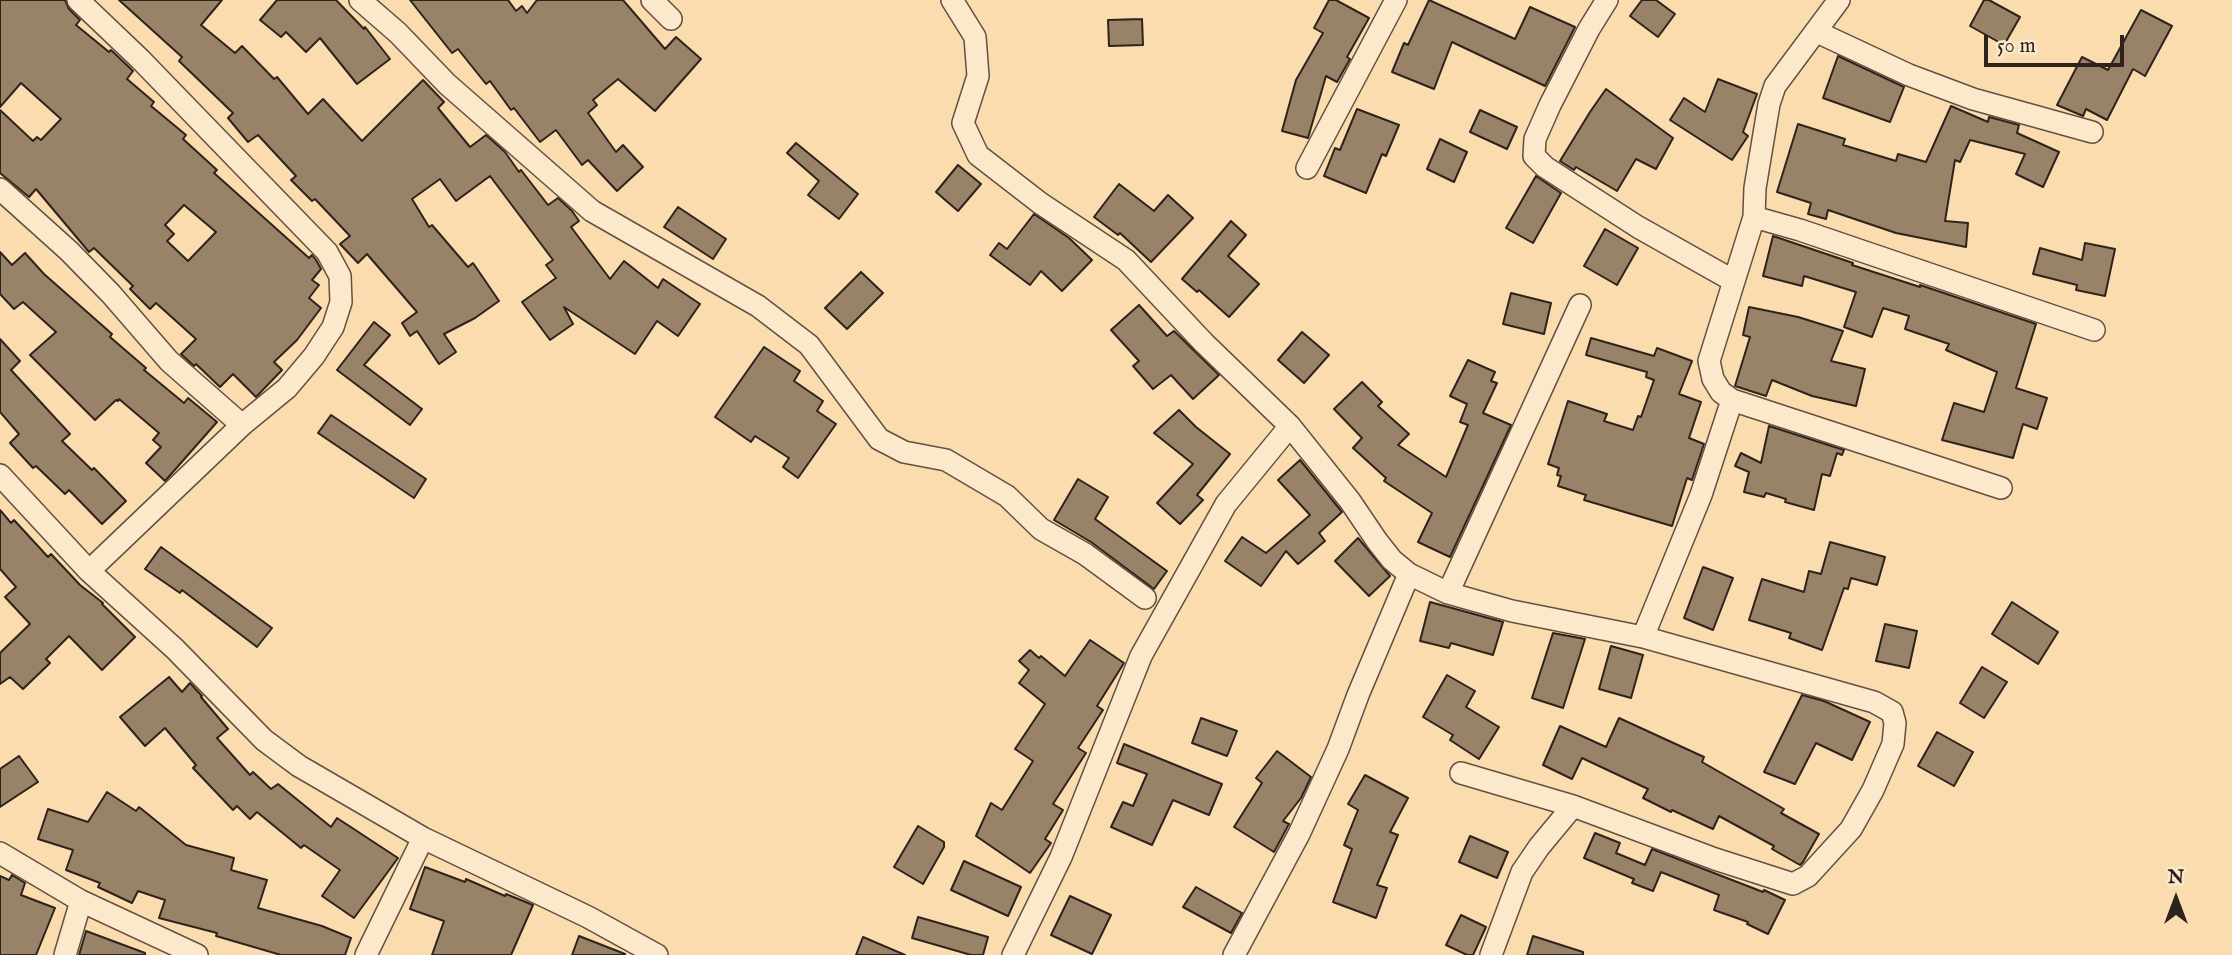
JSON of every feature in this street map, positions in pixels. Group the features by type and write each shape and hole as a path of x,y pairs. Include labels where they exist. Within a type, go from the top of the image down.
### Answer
{"street":[{"path":"78,0 140,59 327,252 340,276 341,302 333,327 314,356 287,388 242,425 89,572"},
{"path":"360,0 398,33 447,83 592,211 758,306 809,345 879,439 904,452 946,460 1007,496 1041,529 1085,555 1145,598"},
{"path":"652,0 671,19"},
{"path":"952,0 975,37 978,76 963,123 978,155 1040,203 1126,260 1204,343 1290,426 1350,501 1392,560 1409,574 1448,593 1512,611 1643,637 1874,702 1892,712 1895,723 1893,744 1873,790 1851,829 1808,876 1793,884 1573,806 1461,772"},
{"path":"1307,168 1396,0"},
{"path":"1606,0 1550,104 1535,139 1534,156 1545,167 1638,227 1732,281"},
{"path":"1839,0 1775,86 1769,104 1755,188 1754,217 1709,361 1713,379 1721,393 1732,400 2001,488"},
{"path":"1817,32 1909,75 1973,99 2092,132"},
{"path":"0,189 103,285 169,361 242,425"},
{"path":"1754,217 2094,330"},
{"path":"1448,593 1580,305"},
{"path":"1643,637 1701,495 1732,400"},
{"path":"1013,955 1061,857 1141,656 1226,504 1290,426"},
{"path":"0,475 89,572 175,649 264,740 299,766 423,838 588,917 657,955"},
{"path":"1234,955 1299,834 1338,749 1409,574"},
{"path":"1492,955 1522,872 1573,806"},
{"path":"366,955 423,838"},
{"path":"0,853 81,901 197,955"},
{"path":"65,955 81,901"}],"building":[{"path":"0,0 65,0 69,9 80,20 76,25 109,52 111,50 133,71 127,79 154,102 151,106 186,135 183,139 217,170 214,173 309,258 312,255 321,269 312,280 319,285 309,298 321,308 297,340 274,362 282,370 256,397 233,374 220,387 196,364 194,366 181,354 196,339 156,303 150,309 130,289 133,286 94,248 89,252 36,189 29,197 0,173 0,110 33,141 37,137 41,140 61,119 21,83 0,107","holes":["184,205 216,232 188,261 167,241 174,234 165,225"]},
{"path":"119,0 222,0 201,25 235,53 242,46 274,79 277,77 308,114 323,99 362,141 423,80 444,102 438,108 470,147 486,135 505,152 519,172 521,170 548,205 558,198 572,211 579,221 571,227 610,279 624,261 658,288 663,279 700,304 678,336 657,321 635,354 564,307 573,324 550,340 522,302 556,278 546,265 553,260 490,176 456,201 440,179 412,199 429,227 432,225 468,267 473,263 499,301 475,318 444,334 456,352 439,364 417,331 410,336 402,323 417,312 367,254 358,263 340,244 350,236 315,199 312,201 291,180 296,176 258,135 248,142 228,118 233,113 179,61 182,57"},
{"path":"277,0 336,0 364,29 365,27 390,59 357,84 320,38 306,52 286,32 281,37 260,20"},
{"path":"410,0 508,0 516,11 522,6 527,13 537,0 623,0 665,49 676,37 701,59 655,111 618,79 593,100 597,105 588,113 616,152 623,145 643,167 617,191 588,160 582,165 556,130 540,142 514,108 511,110 490,81 486,84 458,49 452,53"},
{"path":"1329,0 1336,0 1369,18 1347,57 1350,59 1337,82 1326,76 1308,138 1282,131 1296,80 1323,33 1314,28"},
{"path":"1429,0 1515,39 1530,7 1575,27 1545,86 1452,42 1434,89 1392,72 1404,43 1408,45"},
{"path":"1642,0 1656,0 1675,14 1658,37 1630,16"},
{"path":"1984,0 1989,0 2020,17 2004,45 1970,26"},
{"path":"2141,10 2172,26 2145,76 2133,69 2107,120 2086,109 2083,116 2057,105 2082,57 2108,70"},
{"path":"1142,19 1143,45 1109,46 1108,20"},
{"path":"1838,56 1904,87 1890,122 1823,98"},
{"path":"1718,79 1757,94 1743,132 1748,136 1732,160 1670,120 1684,98 1705,112"},
{"path":"1606,89 1673,138 1656,169 1636,159 1617,191 1576,167 1574,170 1560,161"},
{"path":"1951,106 1988,122 1989,117 2019,125 2017,133 2059,152 2043,187 2016,174 2025,154 1970,140 1960,162 1955,160 1945,221 1968,223 1966,247 1896,233 1828,210 1826,219 1808,214 1811,203 1777,192 1798,124 1845,139 1843,145 1896,161 1898,154 1926,162"},
{"path":"1357,109 1399,125 1386,156 1382,154 1366,193 1324,176 1335,148 1340,150"},
{"path":"1480,110 1517,127 1507,149 1470,132"},
{"path":"1440,139 1467,152 1454,182 1427,169"},
{"path":"796,143 858,194 839,219 808,195 819,181 787,153"},
{"path":"958,165 981,184 958,211 936,192"},
{"path":"1536,176 1561,193 1533,243 1506,228"},
{"path":"1119,184 1154,211 1168,195 1193,218 1151,262 1120,233 1118,235 1094,217"},
{"path":"678,207 726,239 713,259 664,227"},
{"path":"1034,214 1069,238 1092,260 1062,291 1041,271 1030,285 990,255 999,243 1007,249"},
{"path":"1231,221 1246,235 1228,256 1259,284 1229,317 1199,290 1197,292 1182,279"},
{"path":"1605,229 1638,248 1617,285 1584,266"},
{"path":"1773,236 1853,263 1852,265 2036,324 2016,388 2047,398 2037,429 2023,424 2013,458 1942,440 1954,403 1984,412 1997,372 1946,350 1949,344 1905,329 1909,316 1883,308 1872,337 1844,327 1856,292 1804,276 1802,286 1763,276"},
{"path":"2085,243 2115,249 2105,296 2076,290 2077,285 2033,274 2040,248 2082,260"},
{"path":"0,252 12,265 25,253 44,274 112,334 110,337 146,368 144,370 184,403 188,398 217,422 165,481 146,463 161,447 153,440 159,433 119,399 95,420 30,355 56,332 23,302 14,309 0,294"},
{"path":"861,272 883,293 847,329 825,308"},
{"path":"1511,293 1551,303 1544,334 1503,324"},
{"path":"1139,305 1167,336 1174,331 1219,375 1193,399 1171,375 1153,389 1133,366 1139,361 1111,330"},
{"path":"1749,307 1798,317 1843,331 1831,361 1865,369 1856,406 1812,396 1772,380 1766,396 1735,386 1750,337 1743,335"},
{"path":"374,322 390,335 364,365 422,409 410,425 337,370"},
{"path":"1302,332 1329,355 1304,383 1278,360"},
{"path":"1591,338 1654,356 1657,348 1692,361 1679,394 1701,402 1689,438 1704,444 1692,480 1687,478 1672,526 1584,500 1586,495 1558,486 1561,476 1557,475 1559,468 1548,464 1568,401 1607,414 1604,421 1633,430 1638,416 1641,417 1654,380 1646,377 1647,372 1586,355"},
{"path":"0,339 20,361 11,370 70,434 62,441 92,470 94,468 126,501 102,524 69,490 65,494 36,466 33,468 10,443 19,434 0,412"},
{"path":"764,347 800,371 794,381 823,401 817,411 836,424 798,478 783,467 789,458 755,436 751,442 715,417"},
{"path":"1468,360 1495,372 1491,381 1497,383 1483,413 1511,425 1450,557 1418,542 1432,513 1384,481 1386,478 1353,448 1362,438 1334,409 1362,382 1382,402 1378,406 1409,434 1398,445 1446,477 1468,425 1460,422 1467,404 1450,396"},
{"path":"1179,410 1230,454 1197,495 1203,500 1180,524 1157,503 1193,464 1154,433"},
{"path":"331,415 426,479 414,498 318,433"},
{"path":"1769,426 1844,450 1842,455 1837,453 1830,476 1822,474 1814,510 1785,502 1786,499 1766,493 1764,497 1744,492 1749,472 1735,466 1741,453 1761,463"},
{"path":"1300,460 1342,512 1319,533 1325,541 1298,564 1286,551 1261,586 1225,561 1242,537 1266,553 1310,515 1278,480"},
{"path":"1078,479 1108,497 1095,519 1167,571 1154,589 1091,542 1054,520"},
{"path":"0,510 11,523 14,520 48,557 51,554 135,637 102,670 69,636 46,659 50,663 23,689 10,677 0,684 0,653 30,624 5,597 16,587 0,569"},
{"path":"1358,538 1390,576 1369,596 1335,561"},
{"path":"1830,542 1885,557 1877,585 1851,578 1848,589 1844,588 1822,650 1789,638 1791,633 1749,620 1762,579 1804,592 1809,571 1821,574"},
{"path":"161,547 272,628 257,647 182,590 180,593 145,569"},
{"path":"1703,567 1733,578 1713,630 1684,618"},
{"path":"1430,602 1503,622 1493,655 1451,643 1449,648 1420,641"},
{"path":"2012,602 2058,632 2038,664 1992,634"},
{"path":"1885,624 1917,631 1909,668 1876,661"},
{"path":"1553,633 1585,639 1563,708 1532,698"},
{"path":"1090,640 1124,663 1097,706 1103,710 1078,748 1086,753 1053,804 1063,810 1045,839 1051,843 1030,873 976,836 991,803 1002,810 1033,761 1015,749 1045,704 1019,683 1029,670 1019,661 1030,650 1065,676"},
{"path":"1611,646 1643,655 1631,698 1599,689"},
{"path":"1982,667 2007,682 1984,718 1960,703"},
{"path":"1447,675 1475,691 1466,707 1499,727 1479,759 1450,740 1453,735 1423,717"},
{"path":"169,677 182,692 190,683 202,696 228,729 217,738 250,775 253,772 271,789 278,784 331,827 337,818 398,858 354,918 322,896 340,870 304,845 301,848 257,812 250,819 237,806 233,810 193,768 196,765 165,728 145,746 120,717"},
{"path":"1802,695 1824,701 1870,722 1852,760 1816,743 1795,784 1764,772"},
{"path":"1201,718 1237,731 1227,756 1192,743"},
{"path":"1619,718 1704,757 1702,762 1784,809 1781,813 1819,834 1803,862 1800,865 1772,849 1774,846 1719,816 1713,829 1672,810 1671,812 1643,798 1648,789 1582,758 1572,779 1543,765 1560,726 1606,747"},
{"path":"1937,732 1973,752 1954,786 1918,766"},
{"path":"1124,744 1222,784 1209,815 1173,800 1152,845 1111,827 1123,802 1133,806 1147,774 1117,763"},
{"path":"1277,751 1311,777 1301,798 1283,821 1289,824 1274,852 1234,827 1262,783 1256,778"},
{"path":"19,756 38,782 0,807 0,769"},
{"path":"1365,775 1408,798 1390,832 1398,835 1377,885 1387,888 1376,918 1333,902 1352,849 1344,845 1358,810 1348,804"},
{"path":"107,792 136,811 139,807 186,845 234,858 231,870 267,880 258,908 322,926 351,938 345,955 281,955 216,936 217,933 159,918 165,900 138,891 132,903 98,887 100,883 66,870 73,850 38,839 48,809 88,822"},
{"path":"918,826 944,842 944,847 923,884 894,867"},
{"path":"1595,833 1620,843 1616,853 1645,865 1652,849 1785,900 1768,934 1747,924 1748,922 1714,910 1719,895 1661,872 1653,891 1632,883 1634,879 1584,858"},
{"path":"1470,836 1508,852 1497,878 1459,862"},
{"path":"964,861 1021,887 1008,916 951,890"},
{"path":"425,867 465,882 466,879 533,905 511,955 432,955 444,921 410,909"},
{"path":"12,875 25,883 21,895 55,908 36,955 0,955 0,876 9,880"},
{"path":"1196,887 1242,913 1231,933 1183,907"},
{"path":"1070,896 1111,915 1092,954 1051,935"},
{"path":"1461,915 1486,927 1473,955 1446,945"},
{"path":"918,917 988,937 983,955 971,955 912,938"},
{"path":"86,931 145,953 145,955 79,955"},
{"path":"579,936 625,954 625,955 572,955"},
{"path":"1533,936 1583,952 1583,955 1527,955"},
{"path":"863,937 905,955 856,955"}]}
